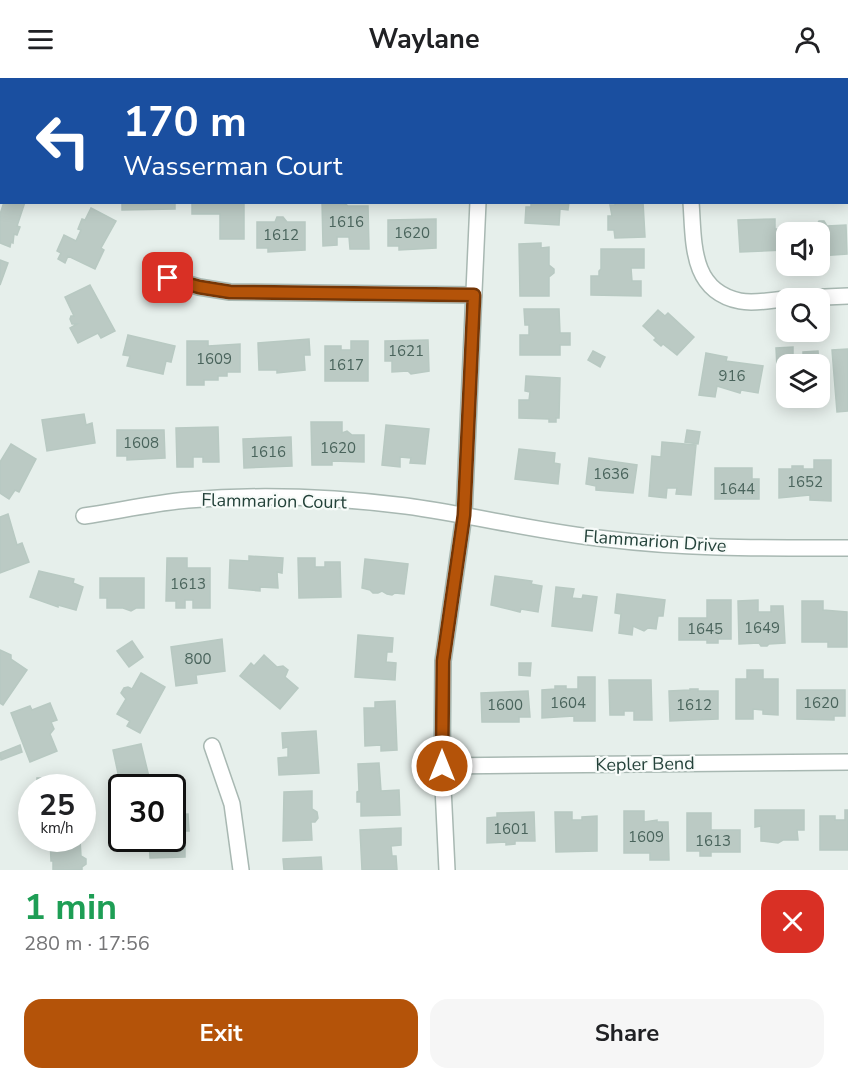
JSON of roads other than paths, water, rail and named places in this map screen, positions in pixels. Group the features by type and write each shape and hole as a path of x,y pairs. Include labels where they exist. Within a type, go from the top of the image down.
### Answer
{"street":[{"path":"447,870 442,766 443,661 464,515 478,204"},
{"path":"690,204 696,260 703,276 713,288 725,296 740,301 776,299"},
{"path":"168,278 199,287 230,292 474,295"},
{"path":"830,297 848,296"},
{"name":"Flammarion Court","path":"84,516 187,500 257,498 327,500 404,506 464,515"},
{"name":"Flammarion Drive","path":"464,515 524,528 691,547 848,548"},
{"path":"212,746 232,804 241,870"},
{"name":"Kepler Bend","path":"442,766 848,762"}]}
